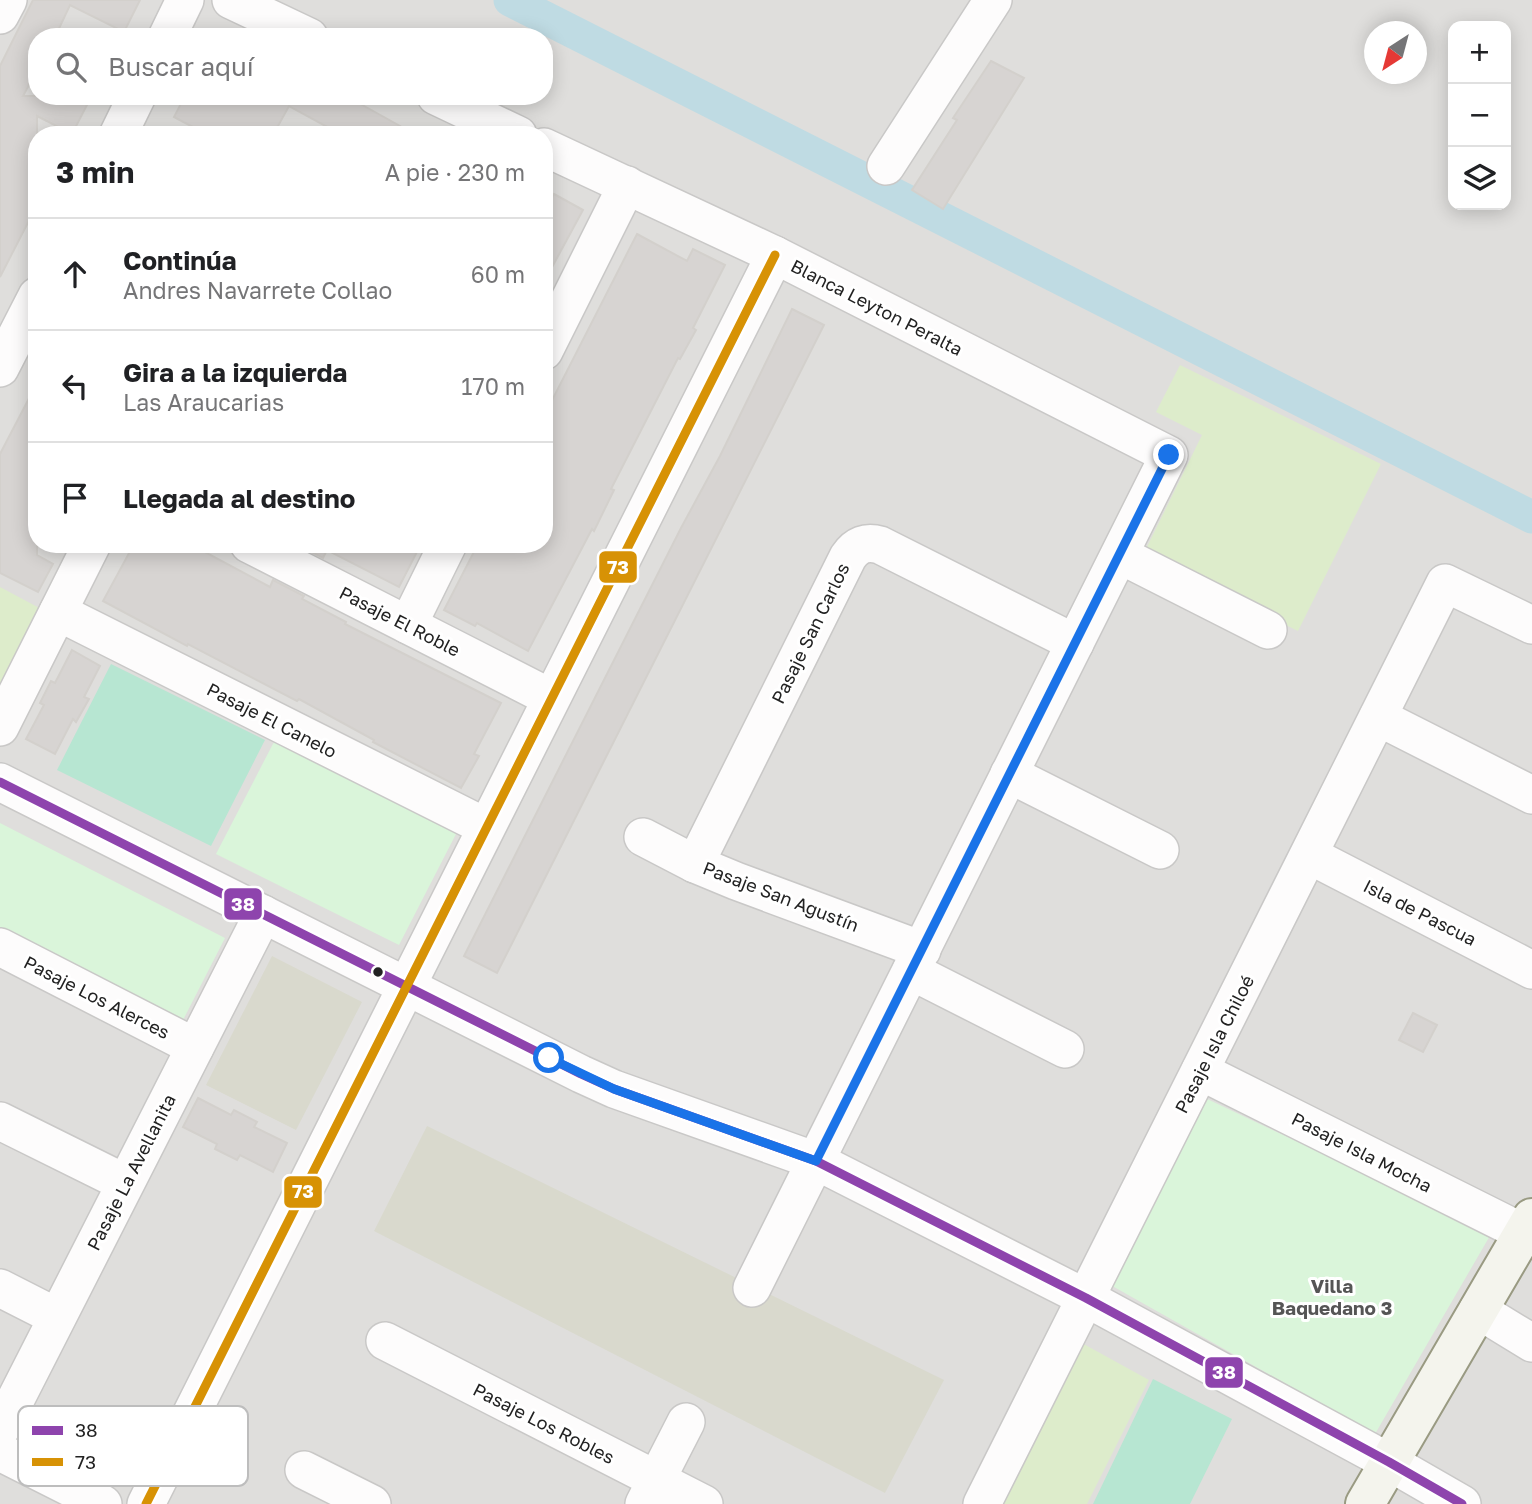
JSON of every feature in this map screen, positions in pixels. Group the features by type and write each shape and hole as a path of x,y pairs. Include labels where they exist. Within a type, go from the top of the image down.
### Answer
{"street":[{"path":"0,15 8,0"},
{"path":"172,28 186,0"},
{"path":"231,0 290,28"},
{"path":"886,166 993,0"},
{"path":"455,105 500,126"},
{"name":"Blanca Leyton Peralta","path":"553,151 775,255 1169,455 1120,555"},
{"path":"553,328 627,186"},
{"path":"195,1406 775,255"},
{"path":"0,369 28,314"},
{"name":"Pasaje San Carlos","path":"695,864 848,557 853,549 861,544 871,542 880,545 1075,643"},
{"path":"0,726 88,553"},
{"name":"Pasaje El Roble","path":"270,553 551,698"},
{"path":"408,625 444,553"},
{"path":"752,1288 1120,555 1268,630"},
{"name":"Pasaje Isla Chiloé","path":"982,1504 1445,583 1532,625"},
{"name":"Pasaje El Canelo","path":"58,612 486,827"},
{"path":"1378,718 1532,795"},
{"path":"1009,774 1160,850"},
{"path":"0,782 614,1089 816,1161 1086,1298 1462,1504"},
{"name":"Pasaje San Agustín","path":"643,837 695,864 916,960 1065,1049"},
{"name":"Isla de Pascua","path":"1309,855 1532,970"},
{"name":"Pasaje La Avellanita","path":"0,1430 263,914"},
{"name":"Pasaje Los Alerces","path":"0,947 195,1047"},
{"name":"Pasaje Isla Mocha","path":"1200,1071 1528,1226"},
{"path":"0,1121 125,1183"},
{"path":"1364,1504 1528,1226"},
{"path":"0,1287 57,1317"},
{"path":"1478,1310 1532,1343"},
{"name":"Pasaje Los Robles","path":"385,1341 650,1492 704,1504"},
{"path":"650,1492 686,1422"},
{"path":"0,1452 18,1461"},
{"path":"304,1470 348,1499"},
{"path":"67,1486 103,1504"},
{"path":"146,1504 155,1486"}],"shaded area":[{"path":"0,0 1532,0 1532,1504 0,1504"},
{"path":"272,956 362,1002 296,1130 206,1085"},
{"path":"427,1126 944,1380 885,1493 374,1231"}],"green space":[{"path":"1180,365 1381,464 1298,631 1143,555 1202,435 1156,412"},
{"path":"0,587 45,611 0,698"},
{"path":"111,664 265,740 211,846 57,770"},
{"path":"276,738 457,832 399,945 216,854"},
{"path":"0,823 225,938 180,1026 0,933"},
{"path":"1203,1097 1491,1234 1375,1434 1107,1283"},
{"path":"1080,1342 1149,1380 1087,1504 1000,1504"},
{"path":"1153,1379 1232,1419 1190,1504 1093,1504"}],"building":[{"path":"33,0 140,0 126,28 116,28 70,5 59,28 28,28 28,87 23,96 28,96 28,105 87,105 76,126 56,126 37,116 37,126 28,126 28,223 0,277 0,66"},
{"path":"991,61 1024,78 943,209 912,190 957,120 953,118"},
{"path":"180,105 362,105 400,126 326,126 289,106 278,126 191,126 174,117"},
{"path":"553,196 583,210 553,265"},
{"path":"637,234 687,261 693,249 725,265 693,328 696,330 680,359 678,358 611,489 614,490 594,531 592,529 528,651 477,623 475,626 444,610 473,553 553,553 553,398"},
{"path":"792,309 824,325 497,973 464,956 720,456"},
{"path":"28,400 28,553 37,553 53,564 38,592 0,573 0,454"},
{"path":"129,553 207,553 270,587 273,580 304,596 302,599 346,622 345,624 501,703 474,754 479,756 461,788 299,699 297,701 188,644 187,646 103,601"},
{"path":"333,553 416,553 399,587"},
{"path":"72,650 100,666 84,697 89,699 76,722 73,719 55,754 26,739 44,705 40,703 51,681 55,683"},
{"path":"1413,1013 1437,1025 1423,1052 1399,1040"},
{"path":"198,1098 231,1115 234,1110 257,1122 254,1127 287,1143 273,1172 240,1155 237,1160 215,1149 217,1144 183,1127"}],"waterway":[{"path":"510,0 1532,517"}],"transit line":[{"name":"73","path":"195,1406 775,255"},
{"name":"38","path":"0,782 581,1074 614,1089 816,1161 1086,1298 1462,1504"},
{"name":"73","path":"146,1504 155,1486"}],"district":[{"name":"Villa Baquedano 3","path":"1332,1296"}],"route":[{"path":"549,1058 614,1089 816,1161 1169,455"}]}
